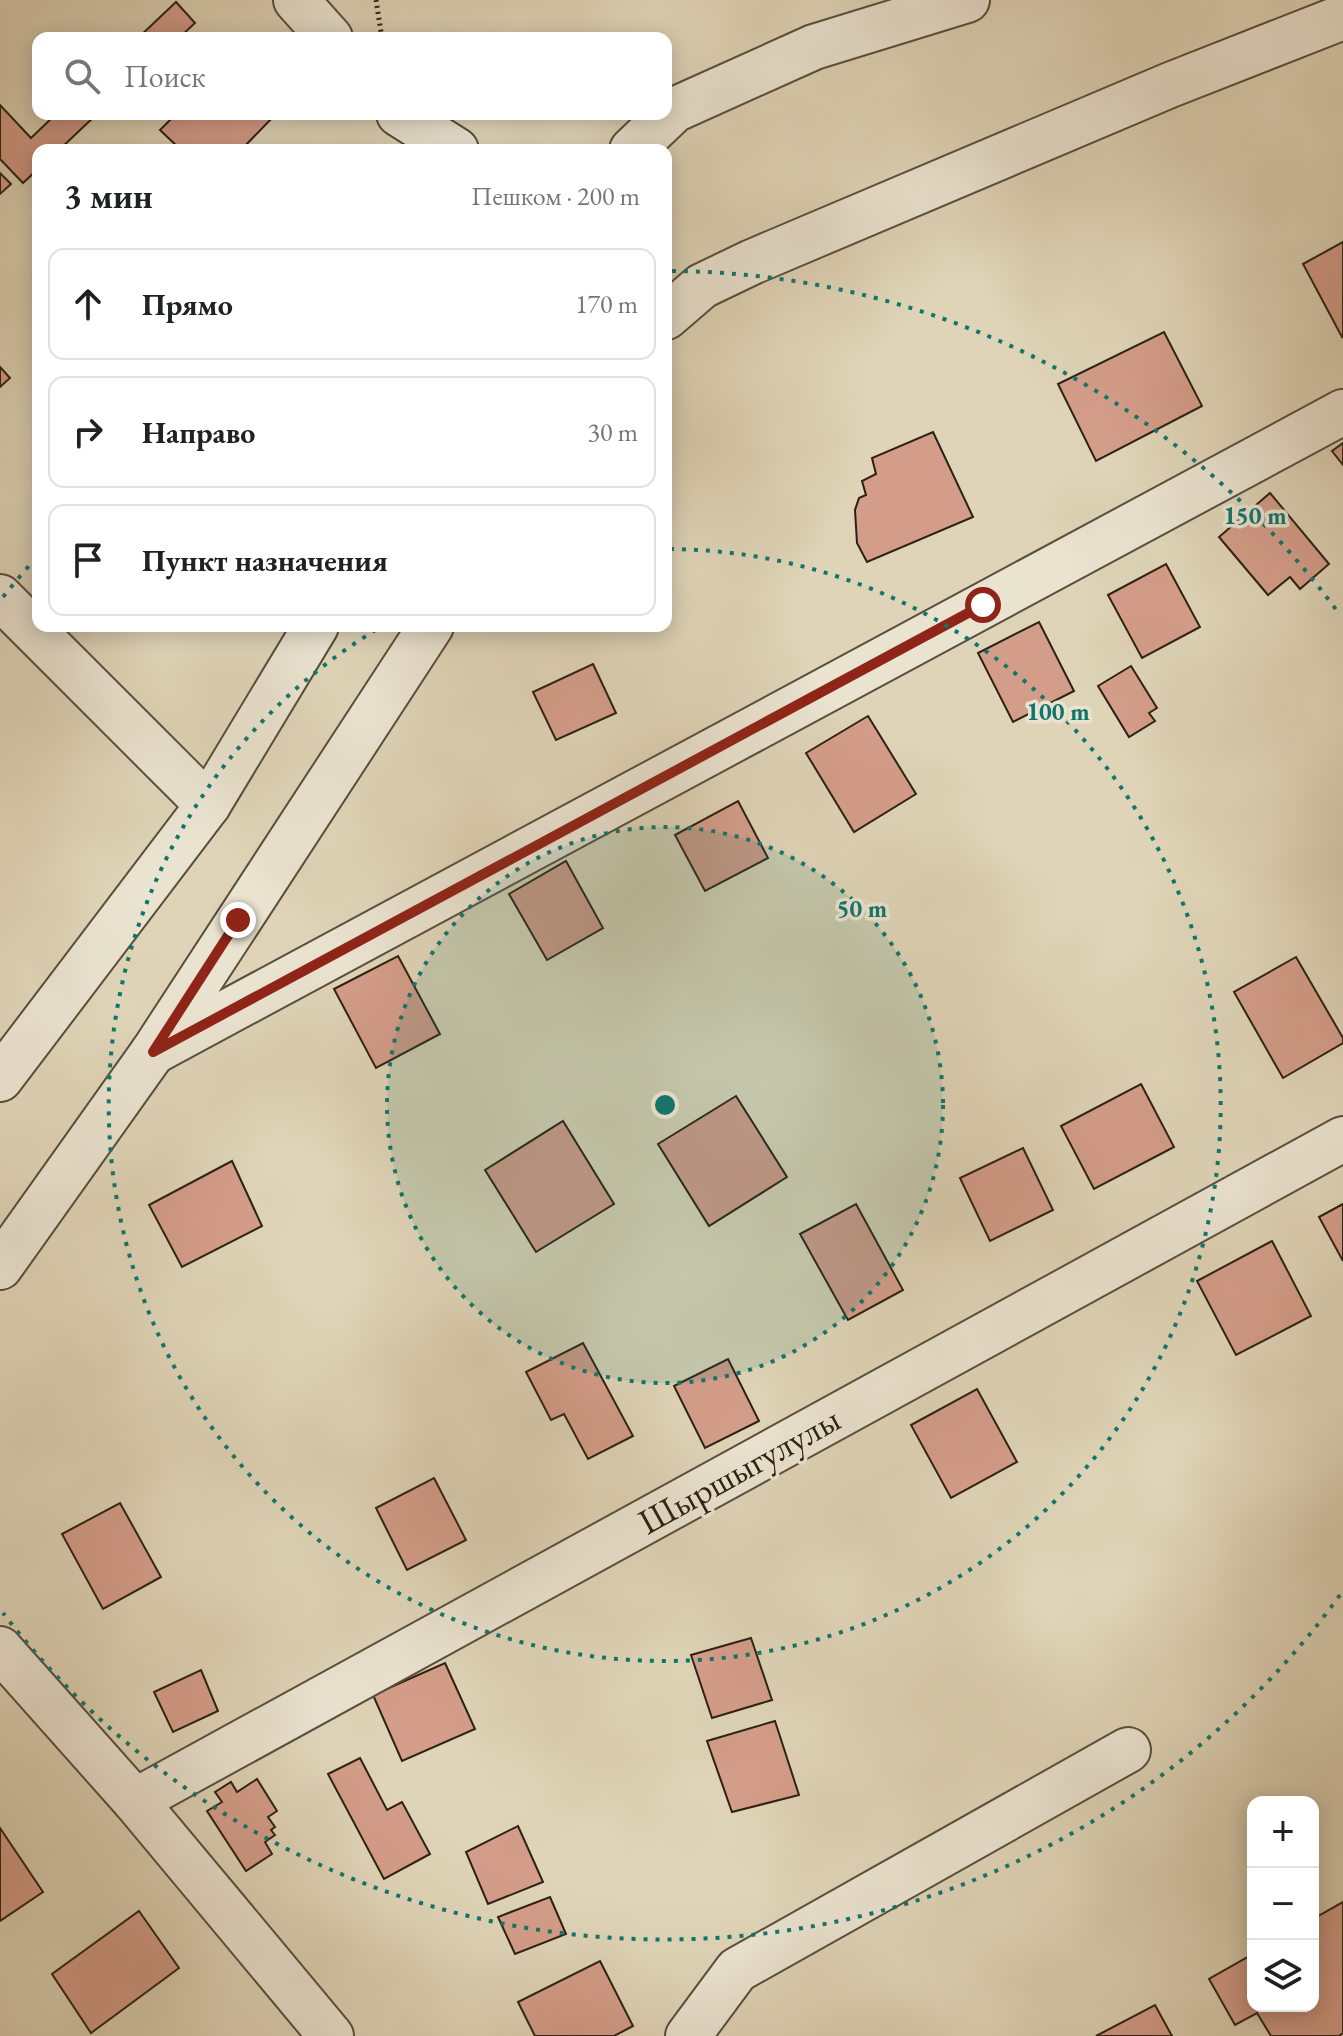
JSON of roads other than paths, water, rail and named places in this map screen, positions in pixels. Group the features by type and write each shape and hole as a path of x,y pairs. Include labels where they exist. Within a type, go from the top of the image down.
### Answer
{"street":[{"path":"296,0 325,32"},
{"path":"672,112 800,53 967,0"},
{"path":"672,312 702,286 752,262 1170,85 1343,17"},
{"path":"408,120 446,144"},
{"path":"638,144 664,120"},
{"path":"153,1052 1343,412"},
{"path":"0,597 32,629"},
{"path":"35,632 208,805"},
{"path":"0,1079 208,805 312,632"},
{"path":"0,1267 153,1052 427,632"},
{"name":"Шыршыгулулы","path":"135,1801 1343,1139"},
{"path":"0,1649 135,1801 331,2036"},
{"path":"688,2036 737,1970 1128,1750"}]}
